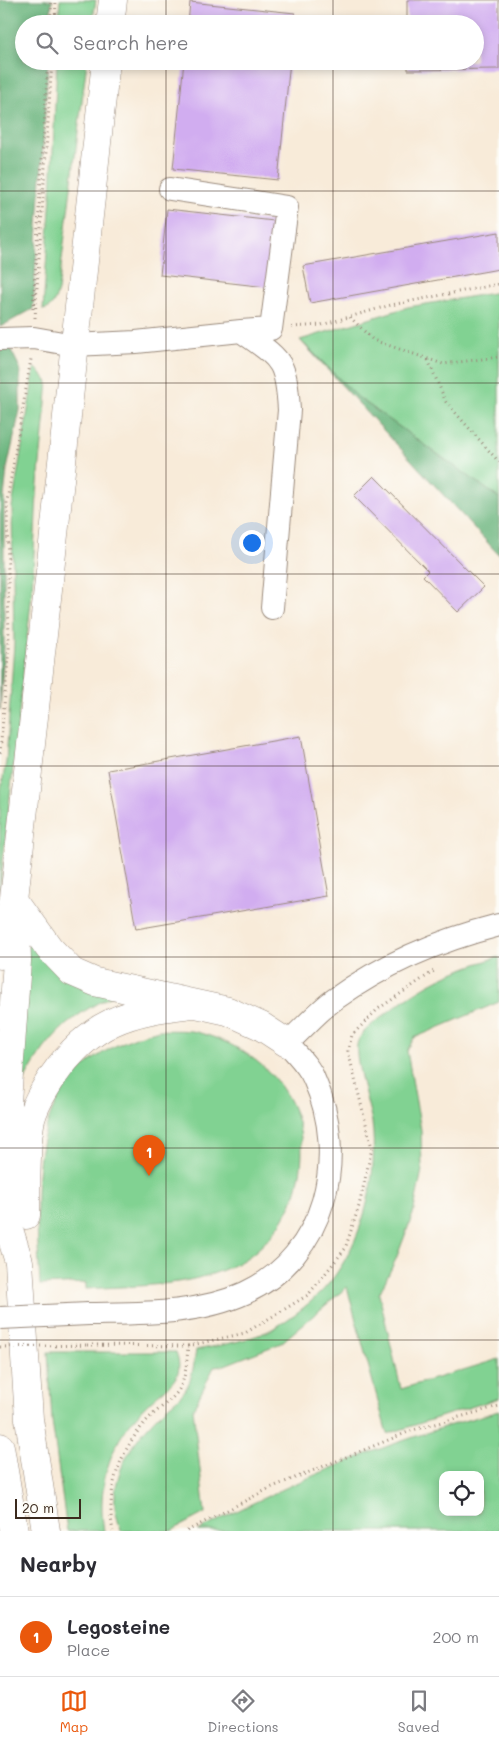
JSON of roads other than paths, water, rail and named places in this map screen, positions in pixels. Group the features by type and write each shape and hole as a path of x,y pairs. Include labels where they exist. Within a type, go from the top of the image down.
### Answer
{"main road":[{"path":"111,15 113,0"},
{"path":"0,955 14,899 105,70"},
{"path":"14,899 49,948 72,972 95,982 228,1011 261,1026 287,1043"},
{"path":"14,899 18,961 6,1102 8,1226 19,1262 29,1419 46,1531"},
{"path":"19,1262 26,1224 30,1122 42,1092 63,1062 84,1039 110,1022 148,1009 192,1004"},
{"path":"0,1447 14,1531"}],"street":[{"path":"0,339 34,338 74,345 136,342 271,329 287,207 170,189"},
{"path":"241,332 278,358 287,380 289,410 272,608"},
{"path":"0,1318 148,1312 196,1308 245,1293 272,1277 296,1255 316,1224 327,1190 332,1151 327,1116 314,1078 287,1043 335,999 410,954 461,934 499,925"}],"place":[{"name":"Legosteine","path":"149,1176"}]}
